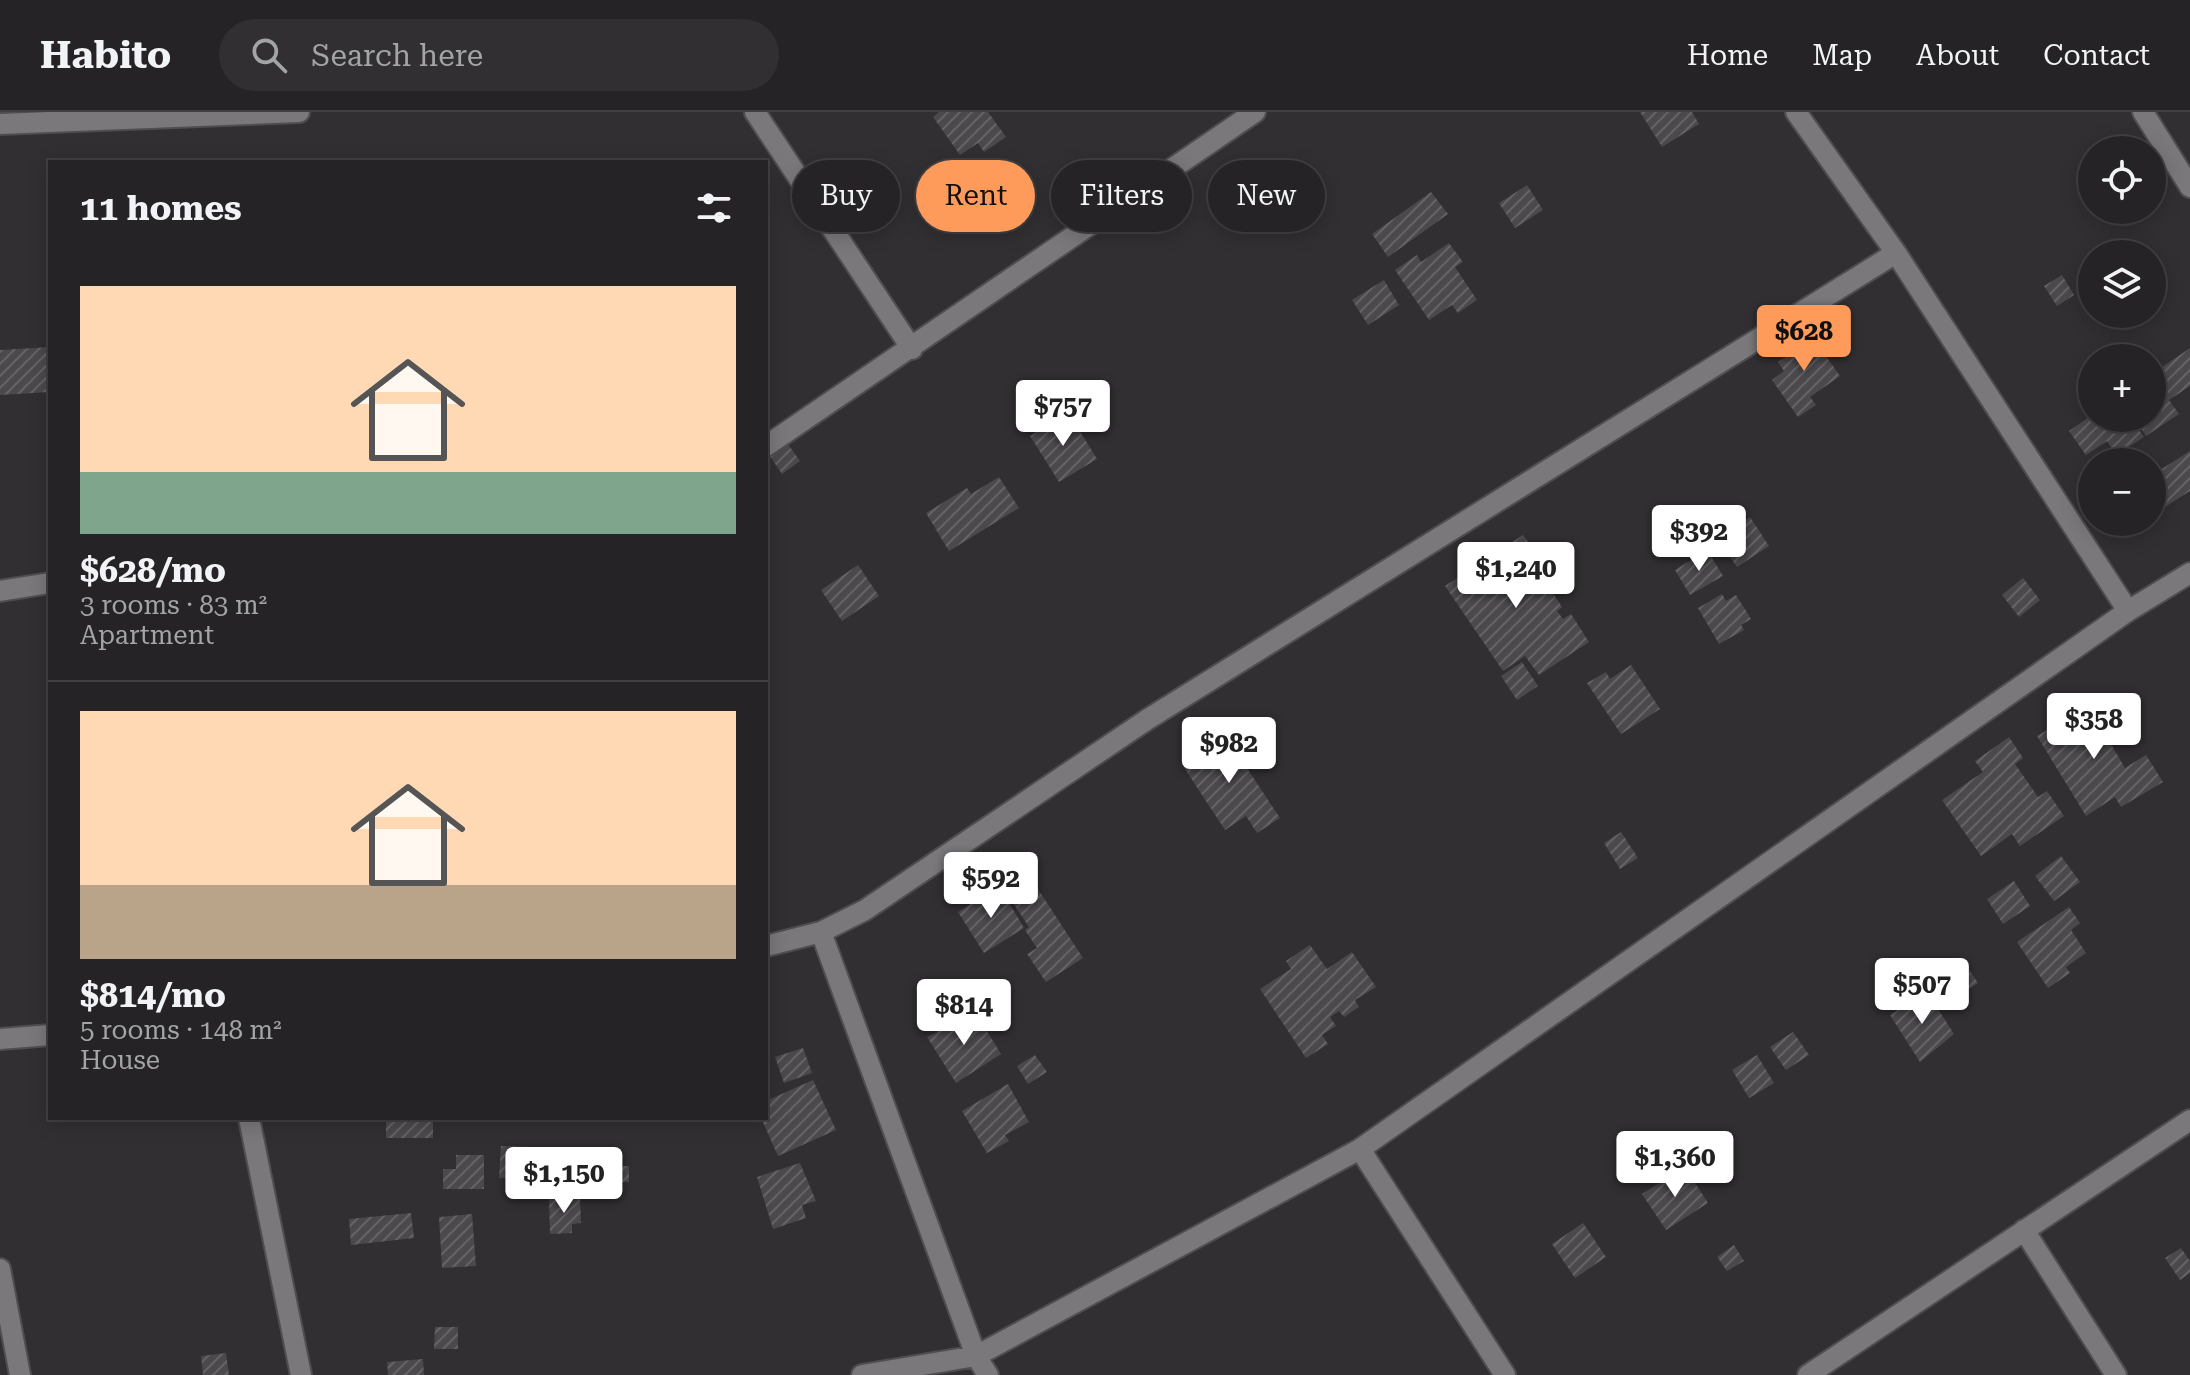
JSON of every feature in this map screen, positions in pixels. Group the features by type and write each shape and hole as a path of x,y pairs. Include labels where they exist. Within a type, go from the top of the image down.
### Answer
{"street":[{"path":"0,124 299,112"},
{"path":"755,112 912,349"},
{"path":"768,445 1255,112"},
{"path":"1796,112 1896,253 2128,611"},
{"path":"2143,112 2190,187"},
{"path":"768,945 821,932 865,910 1148,719 1896,253"},
{"path":"862,1375 976,1356 1360,1149 2128,611 2190,573"},
{"path":"0,591 48,583"},
{"path":"821,932 976,1356 988,1375"},
{"path":"0,1039 48,1035"},
{"path":"249,1120 301,1375"},
{"path":"1808,1375 2190,1120"},
{"path":"1360,1149 1505,1375"},
{"path":"2024,1230 2116,1375"},
{"path":"0,1269 20,1375"}],"building":[{"path":"939,112 988,112 1006,137 984,152 978,143 960,155 933,117"},
{"path":"1640,112 1692,112 1699,124 1662,147"},
{"path":"1527,185 1543,210 1515,228 1499,203"},
{"path":"1431,192 1448,214 1388,257 1372,234"},
{"path":"1449,243 1463,262 1455,267 1477,300 1458,313 1452,305 1429,320 1395,270 1417,255 1421,262"},
{"path":"2062,275 2074,295 2057,306 2044,286"},
{"path":"1384,280 1399,305 1368,325 1352,300"},
{"path":"1807,329 1840,376 1810,397 1816,405 1798,417 1772,380 1784,371 1778,362 1793,352 1787,343"},
{"path":"48,347 48,392 0,395 0,350"},
{"path":"2190,348 2190,386 2169,400 2179,414 2166,423 2166,364"},
{"path":"1062,416 1066,424 1073,420 1097,459 1059,482 1030,436"},
{"path":"2078,425 2078,432 2141,432 2144,437 2127,448 2112,448 2107,441 2096,448 2081,448 2069,431"},
{"path":"787,443 800,461 782,474 769,455"},
{"path":"2190,451 2190,491 2166,506 2166,466"},
{"path":"999,477 1019,508 949,551 926,513 967,488 971,494"},
{"path":"1750,517 1769,546 1737,567 1717,539"},
{"path":"1523,535 1544,564 1536,569 1542,579 1538,582 1547,595 1552,592 1562,607 1557,611 1563,619 1571,614 1589,642 1539,675 1525,656 1503,671 1445,586"},
{"path":"1707,550 1723,576 1690,595 1675,570"},
{"path":"858,565 879,596 842,621 821,590"},
{"path":"2023,578 2040,600 2019,617 2002,595"},
{"path":"1722,594 1726,601 1736,595 1751,619 1741,625 1744,630 1719,644 1698,608"},
{"path":"1522,662 1538,686 1517,700 1501,676"},
{"path":"1631,665 1660,709 1621,734 1587,683 1606,672 1610,679"},
{"path":"2095,702 2105,718 2098,722 2125,768 2146,755 2163,782 2121,807 2115,797 2086,816 2037,736 2059,723 2054,715 2074,703 2079,711"},
{"path":"1221,729 1280,818 1257,833 1246,816 1225,830 1181,763 1202,750 1199,745"},
{"path":"2009,737 2023,758 2015,764 2038,797 2047,791 2064,816 2020,846 2012,834 1981,856 1942,800 1983,772 1975,761"},
{"path":"1621,832 1638,858 1620,869 1604,843"},
{"path":"2061,856 2080,882 2054,901 2035,876"},
{"path":"1017,875 1027,892 1036,886 1083,958 1046,982 1027,954 1037,948 1025,930 1029,927 1001,885"},
{"path":"2014,881 2030,906 2003,924 1987,899"},
{"path":"999,886 1024,928 984,953 958,912"},
{"path":"2069,907 2080,923 2071,930 2086,953 2066,967 2070,973 2048,988 2017,942"},
{"path":"1310,945 1327,969 1352,952 1376,987 1355,1000 1359,1007 1344,1017 1339,1011 1330,1017 1336,1026 1322,1035 1328,1044 1306,1058 1260,989 1291,969 1286,961"},
{"path":"1968,968 1978,983 1950,1002 1939,988"},
{"path":"1927,992 1954,1034 1920,1062 1890,1015"},
{"path":"975,1012 1001,1054 956,1083 927,1037"},
{"path":"1793,1032 1809,1055 1786,1070 1770,1047"},
{"path":"803,1048 812,1073 784,1083 775,1057"},
{"path":"1035,1055 1047,1072 1028,1084 1017,1066"},
{"path":"1757,1055 1774,1083 1749,1098 1732,1070"},
{"path":"813,1080 836,1130 778,1156 762,1120 768,1120 768,1100"},
{"path":"1008,1084 1029,1122 1005,1135 1009,1141 987,1153 962,1111"},
{"path":"386,1120 433,1120 433,1138 386,1138"},
{"path":"1662,1133 1672,1150 1638,1170 1628,1153"},
{"path":"501,1146 566,1148 565,1180 548,1179 548,1190 512,1188 512,1178 499,1178"},
{"path":"456,1155 484,1155 484,1189 443,1189 443,1169 456,1169"},
{"path":"800,1163 816,1201 802,1205 806,1218 773,1229 757,1177"},
{"path":"609,1166 629,1166 629,1182 609,1182"},
{"path":"1678,1171 1683,1179 1690,1175 1708,1203 1666,1230 1642,1194"},
{"path":"580,1198 581,1223 572,1224 572,1233 550,1234 549,1199"},
{"path":"411,1213 414,1238 351,1245 349,1219"},
{"path":"472,1214 476,1266 442,1268 439,1217"},
{"path":"1583,1223 1606,1257 1575,1278 1552,1244"},
{"path":"1734,1245 1744,1261 1727,1271 1717,1257"},
{"path":"2181,1248 2190,1261 2190,1273 2180,1280 2165,1258"},
{"path":"435,1327 458,1327 458,1349 434,1349"},
{"path":"226,1353 229,1375 203,1375 201,1356"},
{"path":"423,1359 424,1375 388,1375 387,1362"}]}
